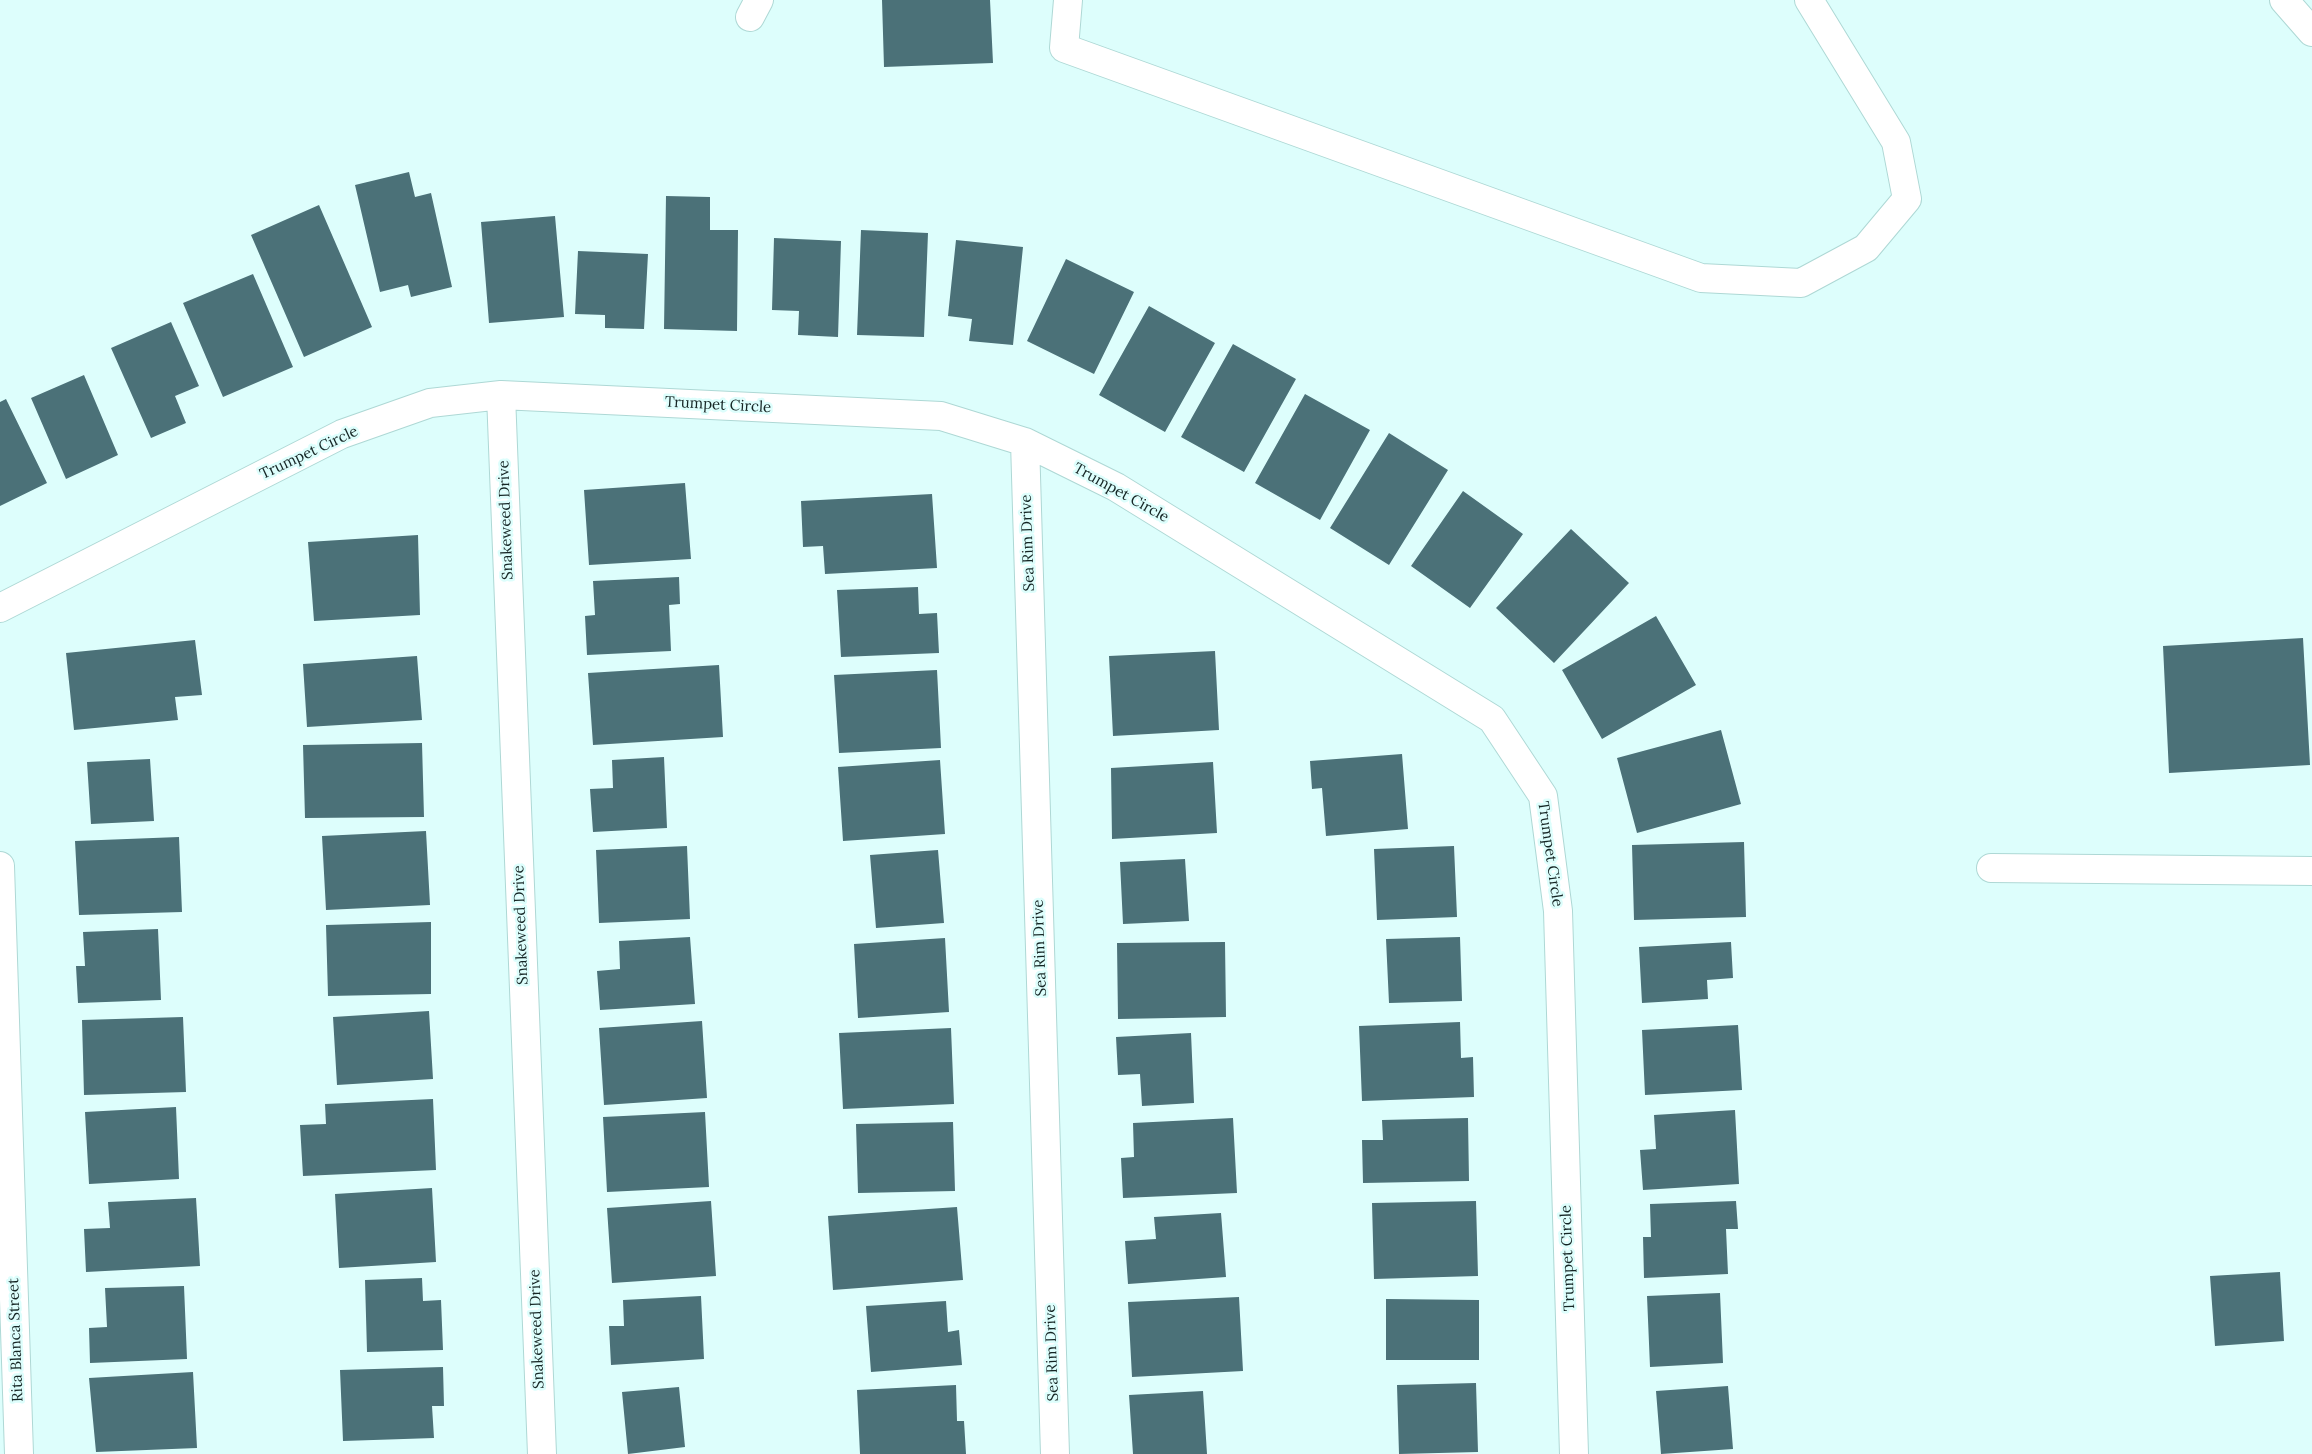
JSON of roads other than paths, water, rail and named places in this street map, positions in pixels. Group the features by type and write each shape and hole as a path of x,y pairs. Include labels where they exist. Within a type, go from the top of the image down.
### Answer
{"street":[{"path":"1068,0 1064,48 1702,278 1801,283 1866,248 1907,199 1896,142 1809,0"},
{"path":"2284,0 2312,32"},
{"name":"Trumpet Circle","path":"0,608 342,434 430,403 501,395 941,416 1024,442 1116,487 1492,719 1543,796 1558,912 1574,1454"},
{"name":"Snakeweed Drive","path":"501,395 542,1454"},
{"name":"Sea Rim Drive","path":"1024,442 1055,1454"},
{"name":"Rita Blanca Street","path":"0,866 20,1454"},
{"path":"1991,868 2312,871"}]}
